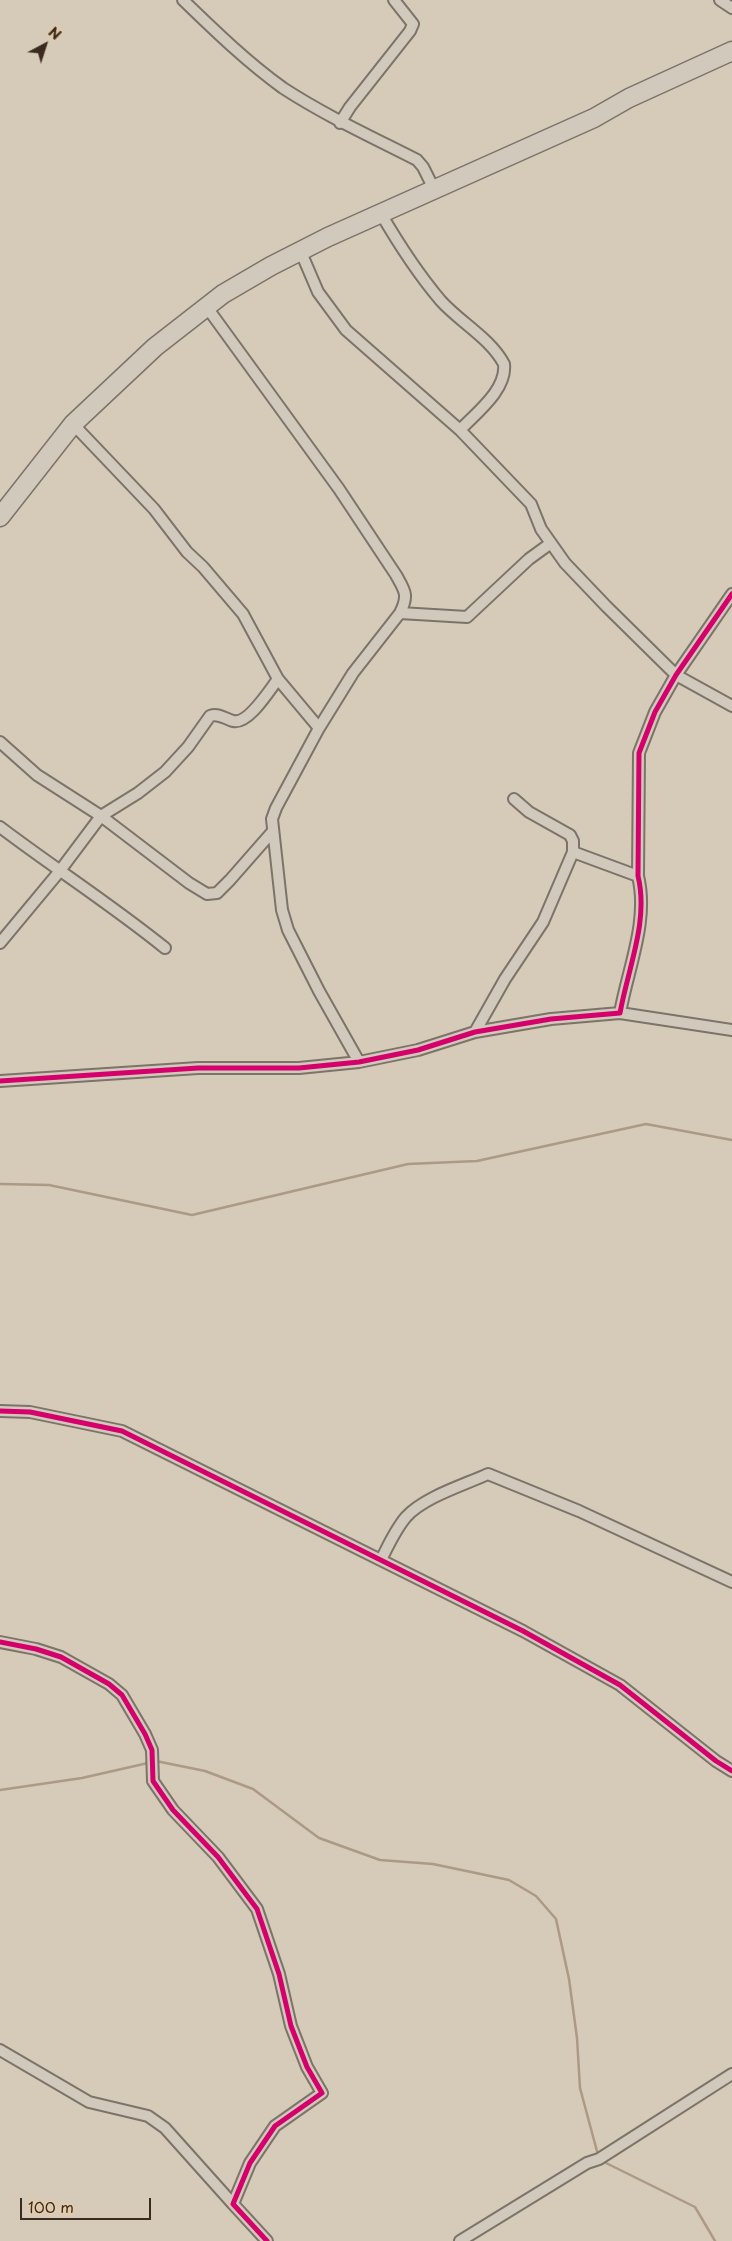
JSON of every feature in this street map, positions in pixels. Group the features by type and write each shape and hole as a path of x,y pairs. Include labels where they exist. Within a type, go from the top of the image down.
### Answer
{"highway":[{"path":"0,517 73,424 148,352 206,306 300,250 380,212 594,118 611,114 732,53"}],"street":[{"path":"183,0 244,58 283,88 340,122 417,160 423,167 434,189"},
{"path":"340,122 410,31 413,24 394,0"},
{"path":"720,0 732,8"},
{"path":"380,212 409,259 441,301 492,348 504,364 503,378 498,388 460,430"},
{"path":"300,250 318,292 346,330 460,430 531,504 542,529 565,563 676,675 732,706"},
{"path":"206,306 339,489 396,575 407,600 400,613 353,673 319,728 272,819 282,910 288,930 319,991 359,1062"},
{"path":"73,424 154,509 187,552 203,567 243,614 278,679 319,728"},
{"path":"400,613 466,617 529,559 551,543"},
{"path":"620,1013 640,917 641,890 638,876 639,753 655,712 676,675 732,594"},
{"path":"0,943 59,872 101,816 138,793 165,772 188,747 210,716 214,715 234,721 242,720 249,715 278,679"},
{"path":"0,742 37,775 101,816 189,883 207,894 217,893 273,831"},
{"path":"475,1032 505,979 543,922 573,852 573,840 570,835 529,812 514,799"},
{"path":"0,827 59,872 129,919 164,948"},
{"path":"573,852 638,876"},
{"path":"0,1082 198,1068 298,1068 359,1062 418,1050 475,1032 551,1019 620,1013 732,1030"},
{"path":"0,1411 30,1412 122,1431 523,1631 620,1685 716,1761 732,1771"},
{"path":"381,1560 407,1516 441,1496 488,1474 579,1512 732,1582"},
{"path":"0,1642 36,1648 61,1657 109,1684 122,1695 145,1734 152,1750 153,1780 173,1810 218,1857 256,1909 279,1974 291,2026 308,2067 322,2093 275,2126 250,2163 233,2204"},
{"path":"0,2050 89,2102 148,2116 166,2128 267,2241"},
{"path":"460,2241 587,2162 599,2160 732,2074"}],"waterway":[{"path":"0,1184 49,1185 192,1215 408,1164 477,1161 646,1124 732,1140"},
{"path":"156,1761 205,1771 253,1789 319,1838 380,1860 433,1864 509,1880 536,1896 556,1919 569,1979 577,2038 580,2088 598,2155"},
{"path":"0,1790 82,1778 148,1763"},
{"path":"602,2161 695,2207 715,2241"}],"cycle path":[{"path":"0,1081 198,1068 299,1068 359,1062 418,1050 475,1032 551,1019 620,1013 636,944 641,910 638,876 639,753 655,712 676,675 732,594"},
{"path":"0,1411 30,1412 122,1431 523,1631 620,1685 716,1761 732,1771"},
{"path":"0,1642 36,1649 61,1657 109,1684 122,1695 145,1734 152,1750 153,1781 173,1810 218,1857 257,1909 279,1974 291,2026 307,2067 322,2093 275,2126 250,2163 233,2204 267,2241"}]}
